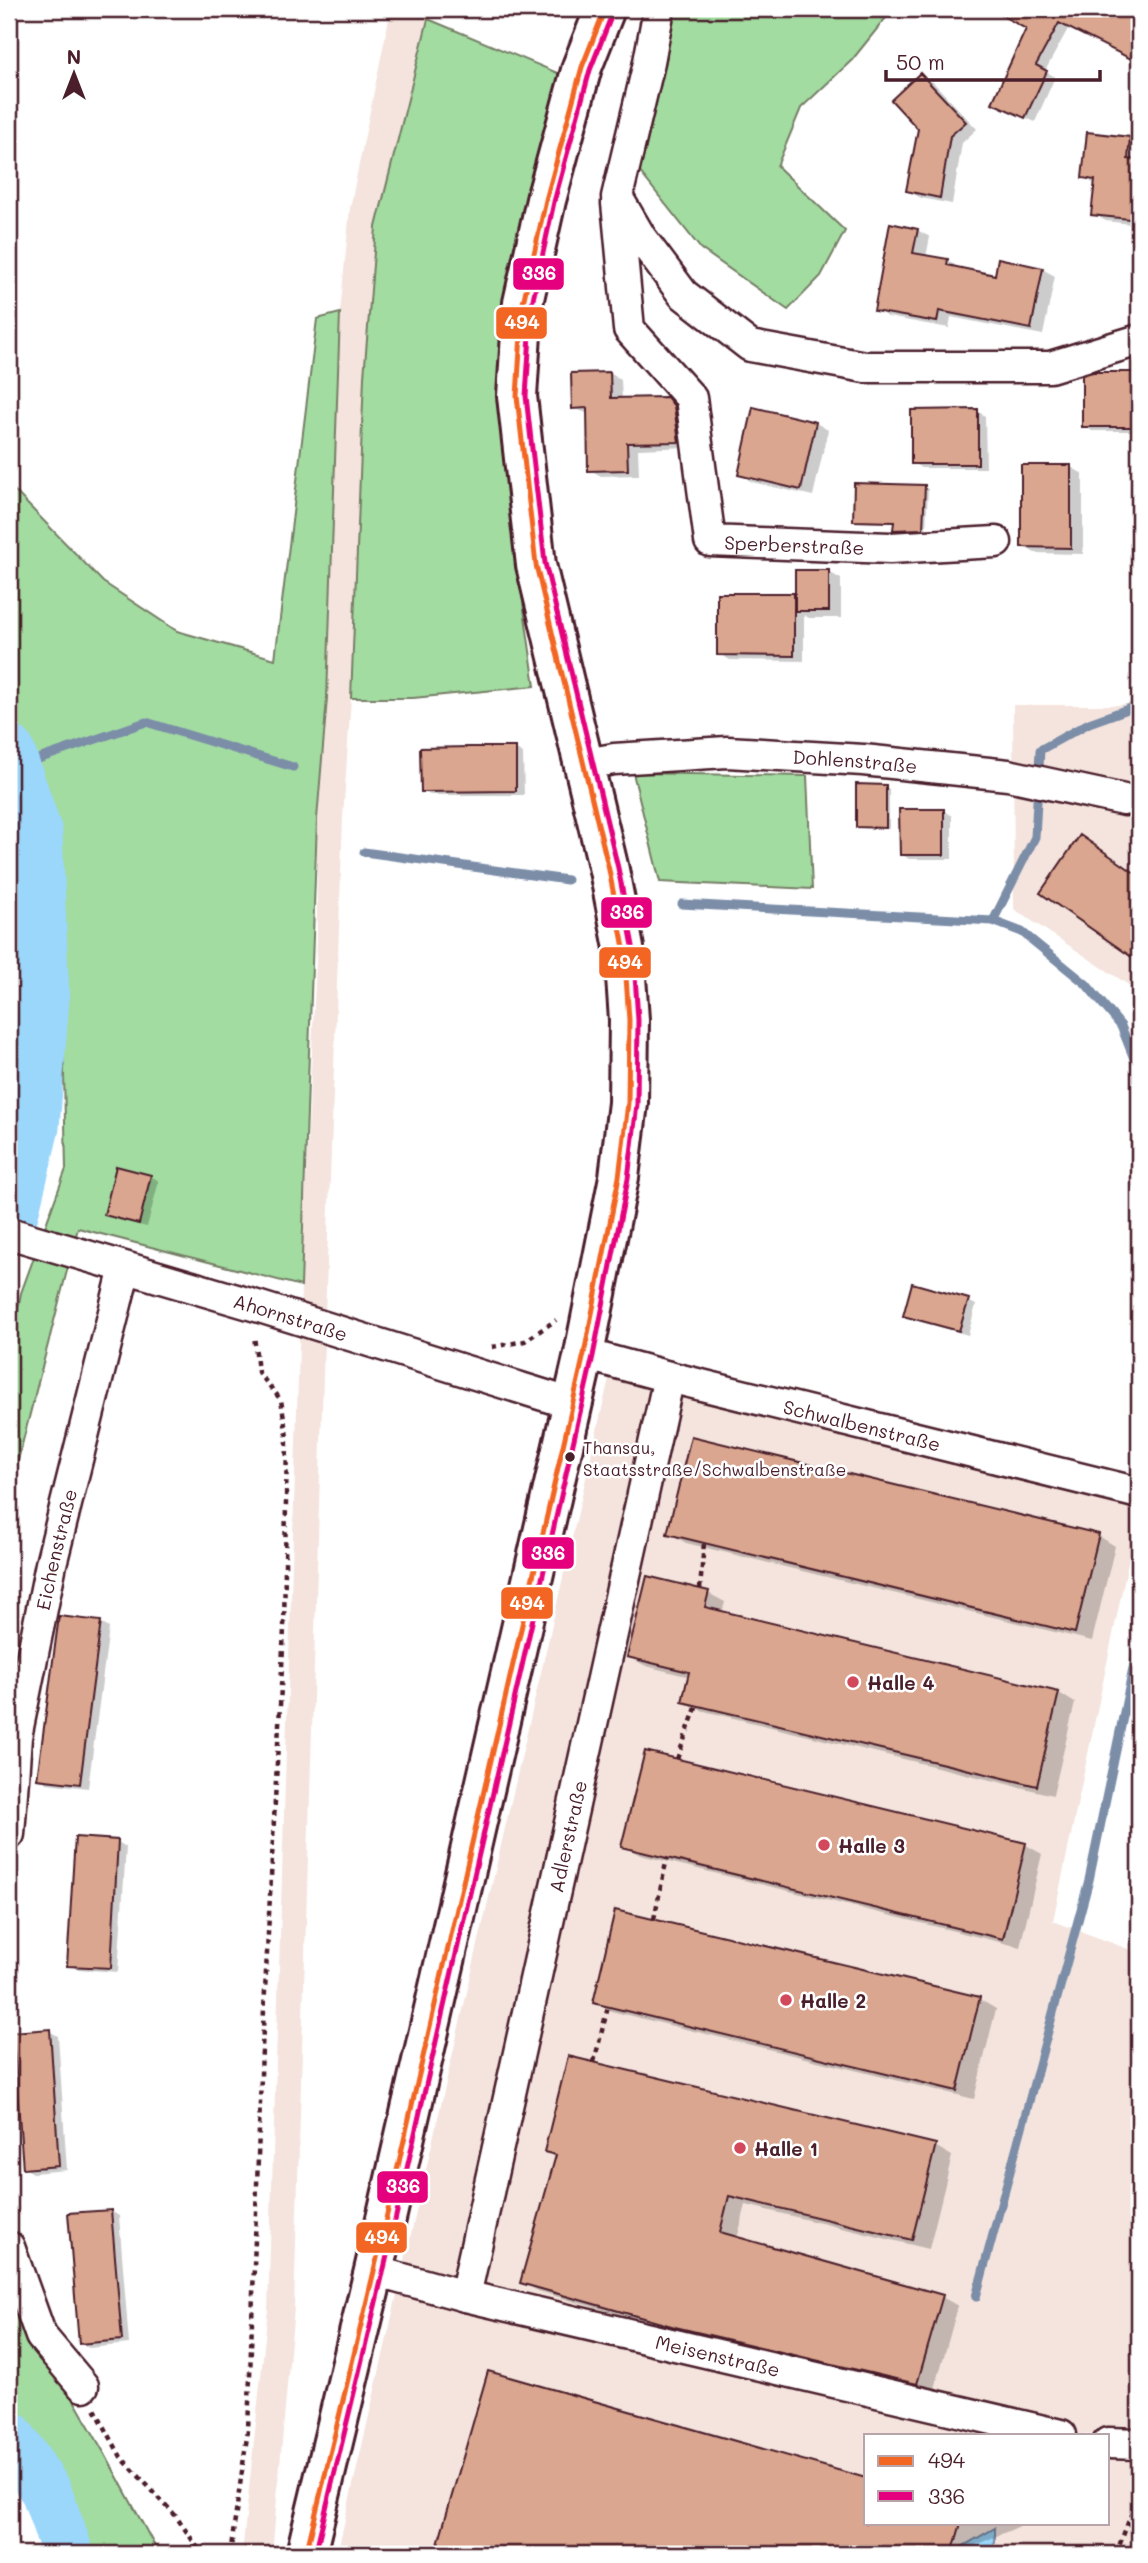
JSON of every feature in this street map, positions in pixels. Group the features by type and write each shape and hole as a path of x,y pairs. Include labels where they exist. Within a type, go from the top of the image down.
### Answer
{"main road":[{"path":"306,2554 374,2271 587,1339 619,1177 628,1103 629,1020 624,947 585,764 537,565 517,396 523,303 546,200 582,67 604,9"}],"street":[{"name":"Sperberstraße","path":"659,9 617,197 617,216 629,329 691,398 710,541 890,548 996,542"},
{"path":"617,197 640,238 682,294 750,345 865,367 1050,367 1139,340"},
{"name":"Dohlenstraße","path":"585,764 614,759 727,752 863,760 1007,775 1124,800"},
{"name":"Ahornstraße","path":"9,1233 260,1307 572,1404"},
{"name":"Eichenstraße","path":"9,1834 16,1737 51,1564 125,1268"},
{"name":"Schwalbenstraße","path":"587,1339 669,1377 1139,1493"},
{"name":"Adlerstraße","path":"465,2296 669,1377"},
{"path":"9,2247 41,2336 83,2386"},
{"name":"Meisenstraße","path":"374,2271 465,2296 1057,2434"},
{"path":"1110,2443 1139,2444"}],"path":[{"path":"230,2554 248,2430 262,2048 284,1629 287,1437 281,1400 258,1372 253,1331 260,1307"},
{"path":"486,1347 497,1348 525,1341 558,1319 587,1339"},
{"path":"700,1589 704,1543"},
{"path":"677,1759 697,1705"},
{"path":"654,1919 667,1858"},
{"path":"594,2062 608,2007"},
{"path":"83,2386 121,2457 175,2515 202,2554"},
{"path":"1116,2554 1139,2494"}],"shaded area":[{"path":"391,9 432,9 376,227 364,377 351,698 343,818 294,2308 272,2554 242,2554 268,2309 301,1286 317,941 317,819 327,698 340,313 350,208"},
{"path":"1139,702 1139,992 1014,909 1013,705 1118,705"},
{"path":"613,1361 1139,1498 1139,1510 1053,1921 1139,1953 1139,2554 337,2554"}],"green space":[{"path":"664,9 893,9 852,60 801,108 777,166 845,231 821,276 788,310 701,249 640,172 667,56"},
{"path":"428,19 560,74 513,268 500,379 507,490 535,686 413,698 351,698 364,377 376,227"},
{"path":"340,313 327,698 317,819 301,1286 78,1228 9,1495 9,1354 21,1293 66,1169 59,836 9,731 9,485 103,582 177,631 275,659 317,319"},
{"path":"633,773 807,776 812,889 660,882"},
{"path":"9,2287 159,2554 86,2554 71,2492 9,2404"}],"water":[{"path":"995,2528 995,2542 983,2554 959,2554 960,2548"}],"building":[{"path":"990,9 1139,9 1139,63 1059,23 1036,65 1047,71 1025,118 992,103 1026,29"},
{"path":"920,73 966,122 950,136 940,198 906,191 918,129 891,100"},
{"path":"1087,132 1130,137 1128,159 1139,160 1139,220 1091,215 1095,180 1082,178"},
{"path":"890,223 918,229 913,253 948,259 947,265 995,275 998,258 1043,268 1031,329 939,311 937,322 874,311"},
{"path":"610,372 611,398 667,397 674,406 679,442 627,443 628,470 588,471 587,408 572,409 571,373"},
{"path":"1093,372 1139,372 1139,427 1082,427 1082,375"},
{"path":"753,407 816,422 801,490 738,475"},
{"path":"978,409 978,464 911,464 911,410"},
{"path":"1021,465 1071,465 1071,548 1021,547"},
{"path":"854,483 925,485 923,529 893,530 894,522 853,521"},
{"path":"795,570 829,570 829,611 795,611"},
{"path":"717,593 794,593 794,656 717,655"},
{"path":"516,747 516,791 421,792 420,748"},
{"path":"856,784 886,785 886,828 856,827"},
{"path":"899,809 944,809 944,855 900,855"},
{"path":"1080,835 1139,876 1139,962 1040,893"},
{"path":"116,1166 151,1175 139,1224 104,1215"},
{"path":"912,1283 969,1299 959,1331 903,1316"},
{"path":"691,1436 1099,1534 1075,1633 667,1534"},
{"name":"Halle 4","path":"647,1576 709,1591 705,1607 1059,1692 1037,1786 682,1702 689,1672 627,1657"},
{"path":"59,1616 101,1621 80,1784 37,1779"},
{"name":"Halle 3","path":"645,1751 1026,1843 1003,1939 621,1847"},
{"path":"75,1837 118,1840 111,1968 67,1966"},
{"name":"Halle 2","path":"615,1910 980,1997 957,2091 593,2003"},
{"path":"50,2029 59,2166 23,2169 13,2032"},
{"path":"568,2056 936,2144 912,2240 729,2196 720,2232 943,2295 917,2384 675,2327 520,2283 556,2155 544,2152"},
{"path":"111,2210 122,2340 79,2344 68,2213"},
{"path":"488,2371 864,2477 864,2524 961,2524 952,2554 435,2554"}],"waterway":[{"path":"993,921 1035,837 1040,750 1089,723 1139,705"},
{"path":"15,767 146,722 293,767"},
{"path":"9,750 37,833 44,998 34,1127 9,1230"},
{"path":"364,852 567,880"},
{"path":"682,904 993,921 1022,932 1086,984 1121,1026 1139,1071"},
{"path":"976,2297 1089,1880 1139,1640"},
{"path":"9,2436 46,2491 68,2554"},
{"path":"1136,2554 1139,2547"}],"transit line":[{"name":"494","path":"306,2554 374,2271 584,1354 619,1177 628,1103 629,1020 624,948 609,870 536,565 517,396 523,303 546,200 582,67 605,9"},
{"name":"336","path":"315,2554 383,2273 593,1356 628,1179 637,1104 638,1020 633,946 618,868 545,563 526,396 532,304 554,202 590,70 613,12"}],"place":[{"name":"Thansau, Staatsstraße/Schwalbenstraße","path":"570,1457"},
{"name":"Halle 4","path":"853,1682"},
{"name":"Halle 3","path":"824,1845"},
{"name":"Halle 2","path":"786,2000"},
{"name":"Halle 1","path":"740,2148"}]}
